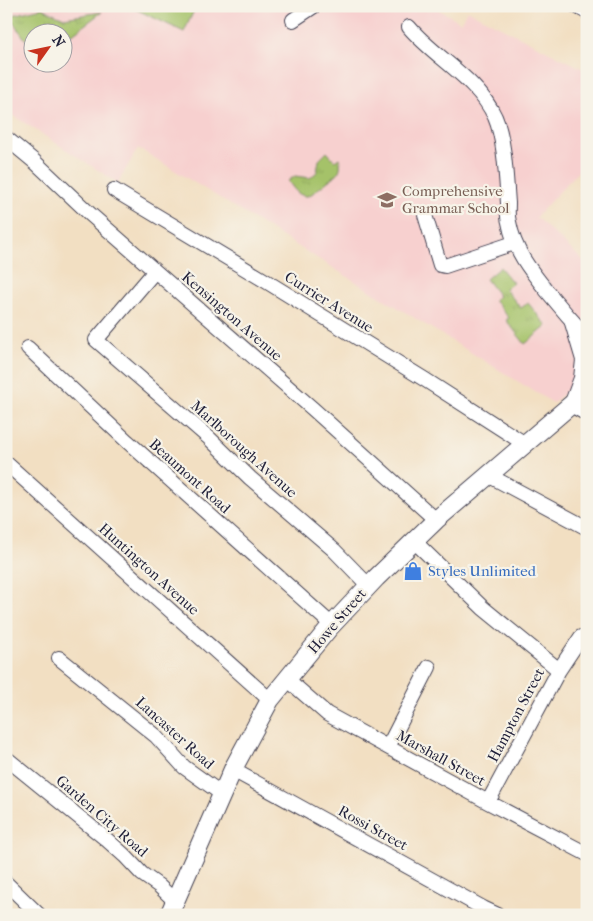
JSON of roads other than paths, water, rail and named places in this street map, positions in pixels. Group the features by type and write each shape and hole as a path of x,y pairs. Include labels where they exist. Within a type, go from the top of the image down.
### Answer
{"main road":[{"name":"Howe Street","path":"172,908 233,770 270,700 368,585 436,520 587,391"}],"street":[{"path":"293,20 314,6"},
{"path":"576,6 587,12"},
{"path":"409,27 424,44 474,85 496,118 504,154 508,220 514,243 522,258 573,324 583,360 581,378 571,405 587,414"},
{"name":"Kensington Avenue","path":"6,138 436,520"},
{"name":"Currier Avenue","path":"114,190 297,301 525,444"},
{"path":"425,215 440,266 514,243"},
{"name":"Marlborough Avenue","path":"155,271 96,340 209,438 250,478 334,550 368,585"},
{"path":"567,316 587,328"},
{"path":"567,316 587,337"},
{"name":"Beaumont Road","path":"28,348 127,441 332,625"},
{"name":"Huntington Avenue","path":"6,463 270,700"},
{"path":"488,475 587,528"},
{"path":"414,541 483,608 559,670"},
{"name":"Hampton Street","path":"488,802 559,670 581,637 587,636"},
{"name":"Lancaster Road","path":"60,658 156,736 184,768 222,794"},
{"path":"388,747 429,667"},
{"name":"Marshall Street","path":"287,679 327,714 587,854"},
{"name":"Garden City Road","path":"6,758 125,856 172,908"},
{"name":"Rossi Street","path":"233,770 498,915"},
{"path":"6,883 39,915"}],"place":[{"name":"Comprehensive Grammar School","path":"387,200"},
{"name":"Styles Unlimited","path":"413,571"}]}
